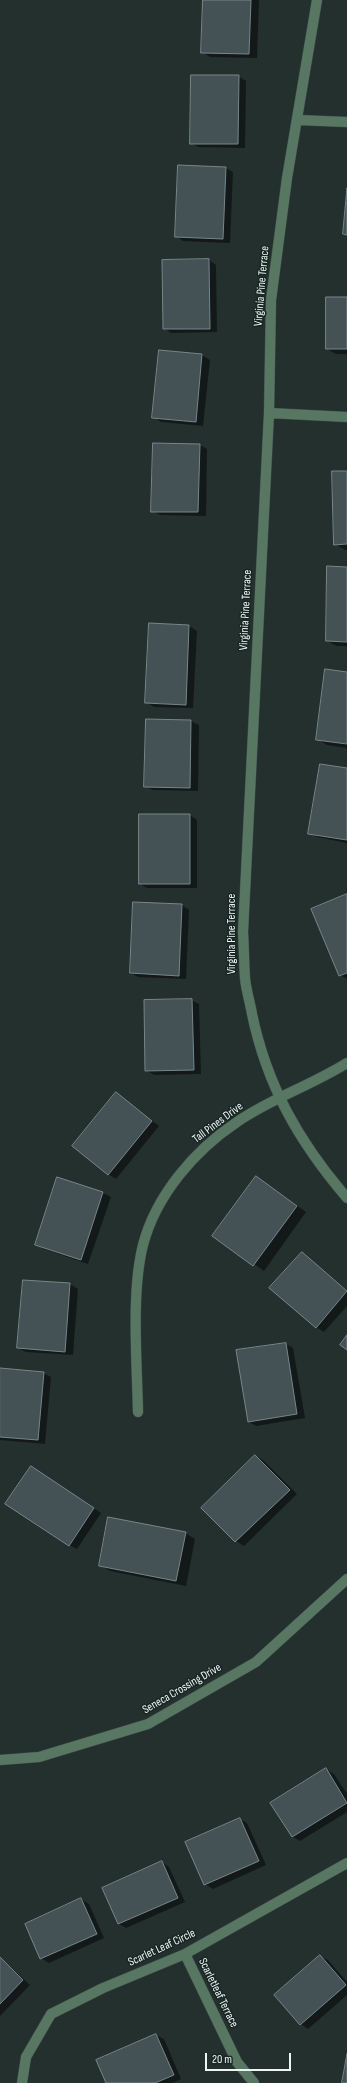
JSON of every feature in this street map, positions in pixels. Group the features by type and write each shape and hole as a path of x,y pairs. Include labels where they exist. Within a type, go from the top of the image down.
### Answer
{"street":[{"name":"Virginia Pine Terrace","path":"317,0 298,120 287,178 271,300 269,413 243,932 245,980 258,1044 279,1099 305,1145 322,1169 347,1198"},
{"path":"298,120 347,122"},
{"path":"269,413 347,417"},
{"name":"Tall Pines Drive","path":"138,1412 138,1273 143,1244 155,1214 173,1183 201,1151 238,1122 279,1099 329,1075 347,1063"},
{"name":"Seneca Crossing Drive","path":"0,1760 40,1757 148,1724 256,1662 347,1579"},
{"name":"Scarlet Leaf Circle","path":"22,2083 26,2057 52,2014 103,1988 185,1954 347,1863"},
{"name":"Scarletleaf Terrace","path":"185,1954 237,2062 254,2083"}],"building":[{"path":"203,0 251,0 249,54 201,53"},
{"path":"191,75 239,75 238,144 190,144"},
{"path":"178,165 226,167 223,239 175,237"},
{"path":"347,188 347,235 343,234"},
{"path":"209,259 210,329 163,329 162,260"},
{"path":"326,297 347,297 347,349 326,349"},
{"path":"159,350 202,354 196,422 152,418"},
{"path":"153,443 200,444 198,512 151,512"},
{"path":"332,471 347,471 347,544 334,545"},
{"path":"327,566 347,567 347,642 326,641"},
{"path":"149,623 189,625 186,705 145,703"},
{"path":"325,669 347,672 347,744 316,740"},
{"path":"146,719 191,720 190,788 144,787"},
{"path":"320,764 347,768 347,840 308,834"},
{"path":"139,814 190,814 190,884 139,884"},
{"path":"347,894 347,973 339,976 311,909"},
{"path":"133,902 182,904 179,976 130,973"},
{"path":"192,999 194,1070 145,1071 144,1000"},
{"path":"116,1092 152,1121 108,1175 72,1146"},
{"path":"256,1176 297,1206 253,1266 212,1236"},
{"path":"57,1177 103,1192 81,1260 35,1245"},
{"path":"302,1252 347,1291 316,1328 269,1288"},
{"path":"23,1280 70,1283 65,1352 17,1348"},
{"path":"347,1335 347,1350 340,1345"},
{"path":"286,1343 297,1414 248,1422 236,1350"},
{"path":"0,1368 44,1372 38,1440 0,1437"},
{"path":"255,1455 290,1490 235,1542 201,1508"},
{"path":"31,1466 94,1508 69,1546 5,1504"},
{"path":"108,1517 186,1532 176,1581 99,1566"},
{"path":"326,1768 347,1803 292,1837 270,1803"},
{"path":"240,1818 259,1861 204,1885 185,1842"},
{"path":"162,1861 178,1898 118,1924 102,1888"},
{"path":"81,1898 97,1934 40,1959 25,1924"},
{"path":"320,1955 346,1985 300,2025 274,1995"},
{"path":"0,1957 23,1980 0,2004"},
{"path":"156,2034 174,2075 155,2083 106,2083 96,2060"},
{"path":"347,2054 347,2083 342,2083"}]}
